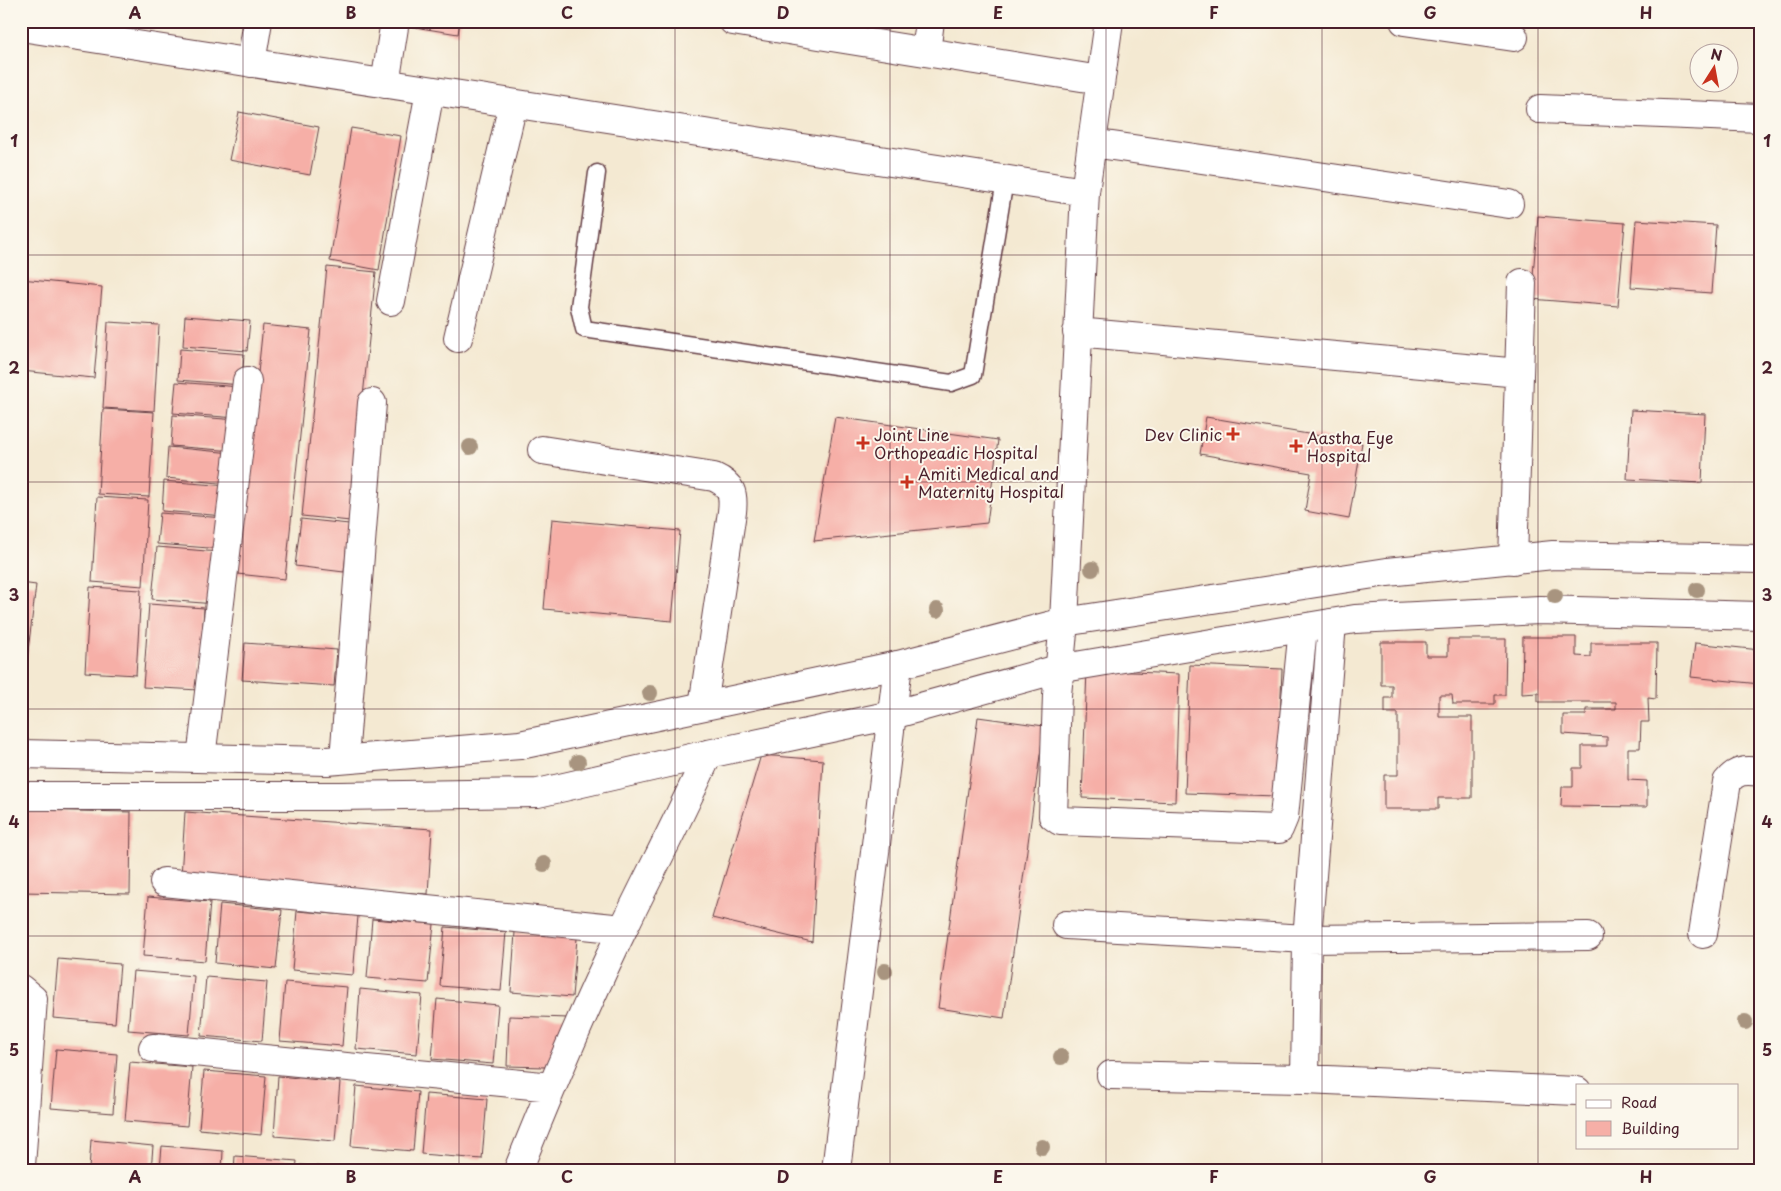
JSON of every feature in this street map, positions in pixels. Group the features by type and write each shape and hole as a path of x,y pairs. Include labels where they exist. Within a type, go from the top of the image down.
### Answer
{"street":[{"path":"251,63 258,21"},
{"path":"385,84 394,21"},
{"path":"733,21 773,24 926,52 1100,80"},
{"path":"926,52 930,21"},
{"path":"1109,21 1085,192 1064,622 1058,669 1052,811 1056,818 1060,820 1279,829 1284,817 1303,628"},
{"path":"1404,21 1514,37"},
{"path":"21,27 106,31 251,63 1085,192"},
{"path":"391,301 430,90"},
{"path":"458,338 513,104"},
{"path":"1540,109 1760,118"},
{"path":"1092,143 1509,204"},
{"path":"1513,560 1522,283"},
{"path":"1077,332 1519,373"},
{"path":"201,758 247,381"},
{"path":"344,759 372,403"},
{"path":"542,450 714,477 728,484 732,493 732,512 703,706"},
{"path":"21,754 344,759 520,745 898,665 1064,622 1387,572 1553,555 1760,559"},
{"path":"21,796 339,796 538,793 708,754 892,716 1058,669 1355,619 1540,610 1760,616"},
{"path":"1306,1079 1307,939 1332,623"},
{"path":"836,1170 898,665"},
{"path":"518,1170 552,1087 623,928 686,804 708,754"},
{"path":"1703,934 1726,782 1733,774 1744,770 1760,772"},
{"path":"164,882 623,928"},
{"path":"1066,925 1307,939 1588,936"},
{"path":"21,988 33,999 21,1166"},
{"path":"153,1048 552,1087"},
{"path":"1111,1076 1306,1079 1576,1091"}],"lane":[{"path":"597,173 578,307 584,329 950,383 973,375 1005,180"}],"building":[{"path":"415,21 460,21 458,34 414,27"},
{"path":"239,112 319,127 310,175 229,160"},
{"path":"351,128 401,136 379,270 330,261"},
{"path":"1538,216 1625,223 1618,306 1531,299"},
{"path":"1636,220 1716,225 1711,293 1631,287"},
{"path":"327,267 376,272 350,521 302,516"},
{"path":"21,279 102,287 94,378 21,371"},
{"path":"185,316 250,321 247,351 183,346"},
{"path":"108,322 159,325 154,411 103,408"},
{"path":"263,325 311,330 285,579 237,574"},
{"path":"180,349 244,354 242,385 178,380"},
{"path":"176,382 240,387 237,418 173,413"},
{"path":"103,409 154,412 149,497 98,494"},
{"path":"1631,410 1705,414 1702,483 1627,479"},
{"path":"173,415 237,420 234,451 171,446"},
{"path":"835,417 998,440 987,523 814,541"},
{"path":"1206,417 1362,443 1349,519 1305,511 1311,473 1200,454"},
{"path":"168,447 232,453 230,484 166,478"},
{"path":"164,481 228,486 225,516 162,511"},
{"path":"97,497 148,500 143,586 92,582"},
{"path":"160,513 224,518 222,549 157,544"},
{"path":"301,519 349,524 344,572 295,566"},
{"path":"552,519 680,531 672,621 544,609"},
{"path":"157,547 219,552 215,604 152,599"},
{"path":"21,583 36,585 25,676 21,675"},
{"path":"90,587 141,590 136,675 85,672"},
{"path":"149,604 204,608 199,690 143,687"},
{"path":"1523,637 1576,637 1576,656 1591,657 1591,643 1657,643 1656,699 1648,698 1649,722 1641,722 1640,748 1628,748 1628,780 1647,781 1647,807 1561,806 1562,787 1573,787 1573,768 1582,768 1582,746 1607,746 1607,737 1563,734 1563,715 1586,715 1586,709 1616,709 1616,702 1538,702 1538,693 1522,694"},
{"path":"1448,639 1506,639 1505,695 1495,695 1495,704 1453,704 1452,695 1439,695 1439,717 1472,717 1472,798 1438,798 1438,809 1384,809 1384,775 1398,775 1398,713 1385,713 1385,698 1392,698 1392,685 1381,685 1381,642 1426,642 1426,656 1448,656"},
{"path":"245,643 337,650 334,686 242,680"},
{"path":"1695,643 1760,650 1760,684 1691,677"},
{"path":"1190,665 1282,669 1277,796 1185,793"},
{"path":"1087,670 1179,674 1175,802 1082,798"},
{"path":"978,717 1044,726 1004,1018 938,1008"},
{"path":"761,755 823,760 812,942 712,918"},
{"path":"21,810 131,812 130,894 21,892"},
{"path":"185,812 432,829 428,894 181,877"},
{"path":"148,897 210,902 205,961 143,956"},
{"path":"220,904 282,910 276,969 215,963"},
{"path":"297,911 358,916 353,975 292,970"},
{"path":"372,919 434,924 428,983 367,978"},
{"path":"445,927 506,932 501,991 440,986"},
{"path":"515,932 577,938 572,997 511,992"},
{"path":"58,959 120,964 115,1023 53,1018"},
{"path":"133,971 194,976 189,1035 128,1030"},
{"path":"206,977 267,982 262,1041 201,1036"},
{"path":"285,982 347,987 342,1046 280,1041"},
{"path":"360,989 422,995 417,1054 356,1049"},
{"path":"437,999 498,1005 493,1064 432,1059"},
{"path":"509,1016 568,1018 545,1067 507,1066"},
{"path":"56,1049 117,1054 113,1113 51,1108"},
{"path":"130,1062 192,1067 187,1126 125,1121"},
{"path":"204,1071 266,1076 261,1135 199,1129"},
{"path":"278,1076 340,1082 335,1141 274,1136"},
{"path":"356,1086 418,1092 413,1151 351,1146"},
{"path":"426,1094 487,1099 482,1159 421,1154"},
{"path":"91,1140 153,1146 151,1170 89,1170"},
{"path":"162,1146 223,1151 222,1170 160,1170"},
{"path":"235,1156 297,1161 296,1170 234,1170"},
{"path":"300,1165 341,1168 341,1170 299,1170"}],"place":[{"name":"Dev Clinic","path":"1233,434"},
{"name":"Joint Line Orthopeadic Hospital","path":"863,443"},
{"name":"Aastha Eye Hospital","path":"1296,446"},
{"name":"Amiti Medical and Maternity Hospital","path":"907,482"}]}
